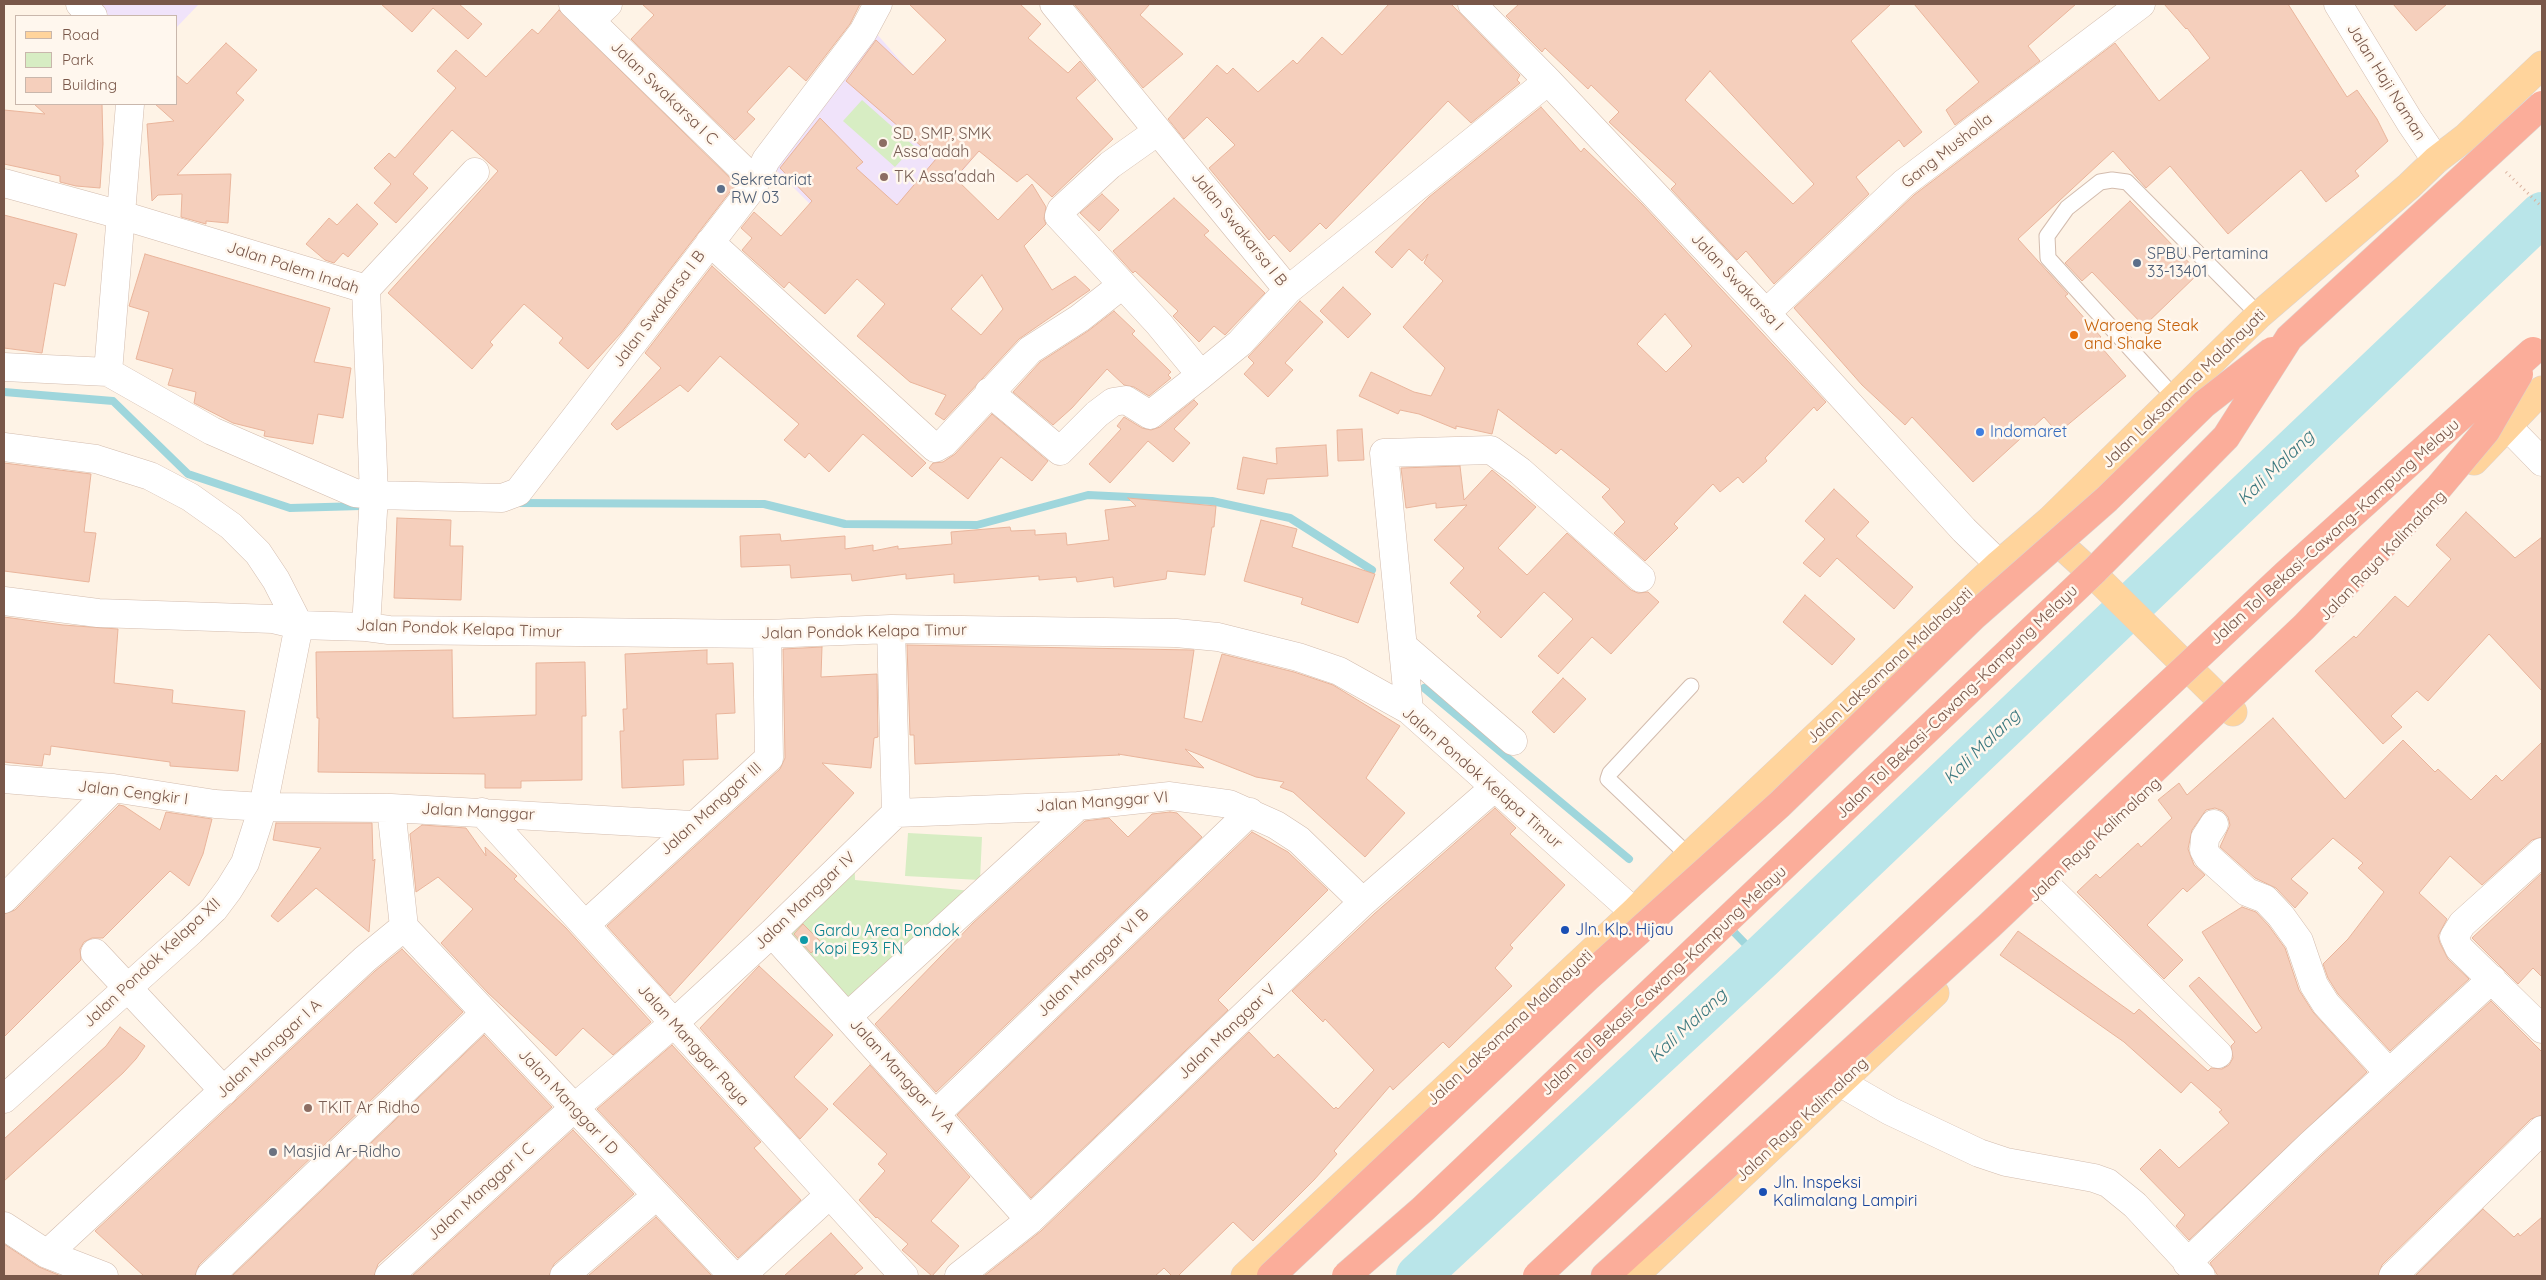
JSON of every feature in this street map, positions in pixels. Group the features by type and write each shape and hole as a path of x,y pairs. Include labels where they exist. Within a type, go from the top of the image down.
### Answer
{"highway":[{"name":"Jalan Tol Bekasi–Cawang–Kampung Melayu","path":"1346,1276 1423,1209 2095,570 2226,437 2288,338 2542,105"},
{"path":"1271,1276 1588,977 1779,804 1974,616 2107,498 2204,404 2288,338"},
{"name":"Jalan Tol Bekasi–Cawang–Kampung Melayu","path":"1537,1276 2279,581 2538,346"},
{"path":"1605,1276 1996,920 2304,627 2439,487 2486,432 2538,346"}],"main road":[{"name":"Jalan Laksamana Malahayati","path":"1245,1276 1634,912 1689,856 1999,564 2042,527 2259,314 2409,186 2436,160 2466,137 2542,65"},
{"name":"Jalan Raya Kalimalang","path":"1634,1276 1841,1083 2046,885 2233,712 2542,390"},
{"path":"2042,527 2096,576 2233,712"}],"street":[{"path":"80,4 92,15"},
{"name":"Jalan Swakarsa I B","path":"367,497 502,498 518,492 755,181 766,160 863,32 878,4"},
{"name":"Jalan Swakarsa I B","path":"1054,4 1288,290 1548,81"},
{"name":"Jalan Swakarsa I","path":"1472,4 1548,81 1766,313 1957,523 1999,564"},
{"name":"Gang Musholla","path":"1766,313 1904,183 2141,4"},
{"name":"Jalan Haji Naman","path":"2338,4 2410,122 2436,160"},
{"name":"Jalan Swakarsa I C","path":"590,10 755,181"},
{"path":"108,372 130,105"},
{"path":"1158,131 1110,165 1058,214 1060,219 1122,285 1201,375"},
{"path":"366,289 475,172"},
{"name":"Jalan Palem Indah","path":"4,183 121,215 366,289 367,497 372,542 366,627"},
{"path":"710,242 932,447 938,448 1030,350 1080,318 1122,285"},
{"path":"989,392 1060,452 1097,414 1113,402 1126,400 1150,415 1240,343 1288,290"},
{"path":"4,367 108,372 212,431 367,497"},
{"path":"2508,426 2542,462"},
{"path":"4,447 96,459 150,476 190,497 231,526 258,553 276,580 299,625"},
{"path":"1409,710 1384,453 1491,450 1520,471 1641,578"},
{"name":"Jalan Pondok Kelapa Timur","path":"4,601 98,613 273,619 299,625 366,627 389,630 767,634 891,629 1176,633 1218,637 1298,657 1339,671 1409,710 1634,912"},
{"name":"Jalan Pondok Kelapa XII","path":"7,1090 126,989 214,909 245,863 263,807 299,625"},
{"path":"891,629 896,813"},
{"name":"Jalan Manggar III","path":"585,925 692,825 769,758 767,634"},
{"path":"1403,646 1513,741"},
{"name":"Jalan Cengkir I","path":"4,779 113,788 215,804 263,807"},
{"path":"4,899 113,788"},
{"name":"Jalan Manggar V","path":"959,1276 1030,1220 1363,902 1495,788"},
{"name":"Jalan Manggar VI","path":"896,813 1078,806 1170,796 1229,804 1250,812 1299,840 1363,902"},
{"path":"848,1016 1078,806"},
{"name":"Jalan Manggar","path":"263,807 391,808 692,825"},
{"path":"391,808 404,926"},
{"name":"Jalan Manggar Raya","path":"482,812 904,1276"},
{"name":"Jalan Manggar VI B","path":"936,1114 1250,812"},
{"name":"Jalan Manggar IV","path":"574,1108 673,1024 772,933 896,813"},
{"path":"2214,824 2205,838 2204,850 2208,856 2247,892 2265,899 2281,916 2299,941 2314,985 2326,1004 2389,1073"},
{"path":"2542,852 2455,932 2455,940 2459,948 2492,978 2542,1029"},
{"path":"2046,885 2218,1054"},
{"name":"Jalan Manggar I D","path":"404,926 732,1276"},
{"name":"Jalan Manggar I A","path":"47,1254 365,959 404,926"},
{"name":"Jalan Manggar VI A","path":"772,933 1030,1220"},
{"path":"95,953 126,989 224,1091"},
{"path":"1841,1083 1890,1111 1979,1153 2006,1162 2094,1178 2108,1183 2135,1204 2193,1272 2311,1144 2492,978"},
{"path":"210,1276 485,1013"},
{"name":"Jalan Manggar I C","path":"389,1276 574,1108"},
{"path":"2393,1276 2542,1130"},
{"path":"741,1276 829,1195"},
{"path":"564,1276 656,1196"},
{"path":"4,1226 47,1254 104,1276"}],"lane":[{"path":"2175,398 2048,258 2046,236 2067,208 2100,182 2112,180 2127,182 2259,314"},
{"path":"1689,856 1608,779 1610,773 1691,686"}],"path":[{"path":"2506,173 2542,207"}],"shaded area":[{"path":"98,4 199,4 178,26 178,15 108,15"},
{"name":"SD, SMP, SMK Assa'adah","path":"876,33 979,151 893,256 818,212 768,162"}],"green space":[{"path":"862,100 914,146 895,167 843,121"},
{"path":"908,833 982,837 980,880 905,876"},
{"path":"854,841 855,880 972,891 847,1007 768,918"}],"building":[{"path":"381,4 459,4 482,24 468,39 433,8 412,32"},
{"path":"642,4 860,4 850,24 806,81 789,66 747,112 755,119 735,140 631,39 654,15"},
{"path":"909,4 1020,4 1041,24 1028,38 1068,73 1080,61 1096,80 1076,98 1113,139 1052,197 1027,174 1017,182 979,151 955,178 998,220 1032,184 1046,207 1044,219 1046,224 1024,246 1052,290 1075,276 1090,290 1019,339 944,420 935,414 946,395 910,382 857,336 885,304 857,279 825,314 789,282 784,288 742,250 752,238 741,228 754,212 781,236 812,201 780,168 820,118 863,162 856,168 897,205 936,159 846,81 876,40 913,75 946,40","holes":["982,275 1003,309 981,335 951,309"]},
{"path":"1074,4 1150,4 1140,15 1183,54 1143,88"},
{"path":"1389,4 1451,4 1520,75 1517,80 1520,83 1471,123 1448,101 1326,229 1320,223 1290,252 1274,235 1269,240 1209,168 1235,145 1207,117 1184,139 1168,119 1217,65 1227,74 1233,68 1258,92 1293,60 1297,64 1322,37 1342,55"},
{"path":"1519,4 1891,4 1851,41 1922,132 1904,147 1899,140 1856,177 1869,194 1774,284 1746,251 1737,260 1671,189 1676,184 1609,122 1619,112 1591,85 1588,89 1545,48 1542,52 1506,16","holes":["1710,71 1814,184 1793,204 1685,100"]},
{"path":"1914,4 2076,4 2028,46 2040,61 1955,125 1946,110 1979,82"},
{"path":"2164,4 2288,4 2347,97 2357,90 2377,119 2388,141 2355,171 2359,176 2326,202 2301,170 2228,234 2170,166 2146,188 2113,151 2018,239 2068,294 2065,296 2101,337 2096,341 2126,376 2058,433 2044,417 1973,482 1912,417 1905,425 1862,385 1794,308 1914,195 2115,43 2159,101 2210,58 2187,28"},
{"path":"2393,4 2447,4 2416,31"},
{"path":"559,10 736,184 621,333 588,369 559,343 563,338 524,304 490,342 493,345 472,369 388,293 498,171 452,130 413,174 428,188 396,223 374,203 391,184 374,168 389,153 395,158 456,88 437,71 456,50 486,77 532,29 538,34"},
{"path":"226,43 257,70 236,93 244,100 177,175 231,174 228,223 206,221 206,224 181,217 182,194 158,195 152,201 147,124 174,121 156,105 178,105 178,77 187,84"},
{"path":"35,105 102,105 103,144 100,188 76,186 60,182 60,176 4,164 4,110 45,114"},
{"path":"1541,107 1581,152 1584,148 1642,204 1826,402 1817,411 1814,407 1765,458 1767,461 1743,483 1738,477 1720,492 1713,484 1674,524 1678,528 1645,561 1614,533 1625,522 1602,497 1610,489 1561,449 1556,454 1498,409 1492,434 1456,426 1456,429 1419,414 1400,410 1398,414 1359,396 1371,372 1414,392 1431,396 1445,368 1403,327 1443,281 1424,263 1428,254 1422,261 1409,249 1392,268 1375,252 1429,197","holes":["1665,314 1692,346 1666,372 1637,344"]},
{"path":"1102,194 1119,210 1099,231 1080,213"},
{"path":"1174,198 1209,231 1204,235 1265,293 1225,335 1214,326 1199,342 1173,316 1178,311 1135,271 1133,273 1113,251"},
{"name":"SPBU Pertamina 33-13401","path":"2130,201 2199,273 2144,326 2092,272 2082,281 2065,263"},
{"path":"357,204 378,224 348,257 343,253 334,263 325,260 306,244 329,218 337,225"},
{"path":"4,215 77,234 65,286 54,283 42,353 4,348"},
{"path":"145,254 330,308 314,362 351,368 343,418 318,414 313,444 264,436 265,431 233,423 194,403 196,392 168,385 173,369 136,359 149,312 129,306"},
{"path":"712,266 926,463 912,477 863,434 829,472 809,453 805,458 784,440 799,424 720,356 688,392 680,385 617,430 611,424 661,368 645,353"},
{"path":"1343,287 1371,314 1348,338 1320,311"},
{"path":"1300,301 1323,322 1285,363 1293,370 1268,397 1244,374 1254,363 1248,357"},
{"path":"1114,311 1135,331 1132,334 1171,372 1168,375 1171,378 1149,396 1134,387 1124,385 1107,369 1072,408 1053,425 1013,392 1040,362 1088,331"},
{"path":"1194,400 1198,404 1174,429 1190,443 1173,462 1148,441 1110,483 1089,464 1121,429 1117,426 1124,417 1142,428 1151,430 1160,427"},
{"path":"992,414 1048,461 1032,481 1001,457 968,499 929,468 933,463 943,462 955,454"},
{"path":"1362,429 1364,460 1338,461 1337,430"},
{"path":"1326,445 1328,476 1267,479 1264,494 1237,489 1243,457 1277,464 1276,448"},
{"path":"4,463 91,474 84,532 96,533 89,582 4,571"},
{"path":"1460,466 1464,500 1492,470 1536,507 1498,548 1527,575 1567,533 1631,590 1638,593 1648,592 1659,602 1611,654 1592,637 1558,674 1538,656 1573,619 1544,592 1501,638 1477,616 1481,612 1450,583 1464,568 1434,540 1467,505 1436,508 1436,503 1406,508 1401,468"},
{"path":"1834,489 1869,522 1856,536 1913,587 1894,609 1837,558 1820,577 1803,563 1825,539 1805,521"},
{"path":"1128,498 1216,506 1205,575 1167,571 1166,579 1114,587 1113,577 1077,582 1076,577 1039,580 1039,576 954,583 954,574 906,579 906,574 852,581 851,574 791,578 790,565 741,567 740,536 780,534 781,541 845,536 845,549 873,545 873,551 898,546 898,549 952,544 951,532 1010,527 1011,531 1035,530 1035,535 1066,533 1067,545 1109,540 1105,510 1136,506"},
{"path":"2466,512 2515,558 2542,537 2542,691 2489,634 2428,701 2417,691 2391,716 2402,727 2383,744 2315,671 2354,636 2356,638 2395,596 2408,607 2451,559 2436,545"},
{"path":"397,518 451,520 450,546 463,546 461,600 394,598"},
{"path":"1261,520 1297,529 1292,547 1375,574 1358,623 1301,604 1303,598 1244,581"},
{"path":"1805,595 1855,639 1832,665 1783,622"},
{"path":"4,617 63,625 118,629 114,683 173,690 172,703 245,711 238,771 170,766 170,762 51,746 50,755 44,754 42,766 4,762"},
{"path":"907,645 1194,650 1184,718 1202,722 1222,654 1294,672 1333,685 1400,726 1366,778 1405,813 1365,857 1293,792 1280,787 1284,782 1256,777 1185,749 1204,768 1118,754 1120,755 915,764 914,735 910,735"},
{"path":"822,647 821,677 877,674 878,737 874,738 871,768 822,763 854,793 670,996 607,926 780,769 785,758 783,649"},
{"path":"452,650 453,718 536,715 536,663 585,662 586,716 582,716 582,780 521,781 521,788 485,788 485,774 318,772 319,718 317,718 316,652"},
{"path":"707,650 707,664 733,663 735,713 716,714 718,759 683,760 684,785 622,788 620,731 624,731 623,709 627,709 625,654"},
{"path":"1563,678 1586,699 1554,733 1532,712"},
{"path":"2273,718 2345,799 2403,740 2435,772 2438,769 2471,800 2496,775 2502,781 2542,742 2542,837 2532,840 2482,885 2450,856 2419,893 2447,919 2438,936 2440,943 2448,959 2469,979 2390,1051 2338,994 2328,978 2323,964 2348,939 2384,892 2358,868 2363,863 2333,838 2291,879 2308,893 2295,908 2276,888 2255,878 2220,847 2230,825 2228,817 2223,811 2215,808 2206,810 2192,830 2188,849 2194,865 2205,875 2187,892 2183,888 2147,925 2183,960 2164,979 2077,892 2096,874 2100,878 2138,843 2141,847 2172,818 2158,800 2179,783 2187,795"},
{"path":"119,805 124,806 160,830 166,812 212,819 203,854 189,886 170,871 103,938 92,938 84,942 80,949 81,960 4,1037 4,914 15,910"},
{"path":"1495,808 1516,828 1510,834 1565,885 1510,945 1513,948 1495,968 1512,986 1449,1048 1443,1042 1393,1090 1390,1086 1334,1151 1337,1154 1314,1180 1253,1241 1233,1222 1178,1276 1172,1276 1164,1268 1155,1276 984,1276 1041,1231 1249,1032 1274,1058 1278,1054 1334,1109 1336,1107 1338,1109 1374,1070 1325,1019 1323,1022 1292,991 1374,914"},
{"path":"1177,813 1202,837 936,1092 875,1024 973,923 1085,821 1109,818 1128,837 1152,814"},
{"path":"276,823 372,823 373,861 375,859 369,932 316,888 278,922 271,916 321,848 273,840"},
{"path":"422,825 466,828 486,856 485,847 517,876 514,879 566,928 651,1022 613,1055 583,1028 556,1056 488,993 441,943 473,909 438,877 416,892 410,834"},
{"path":"1252,832 1288,852 1328,890 1218,1000 1228,1010 1031,1198 957,1115"},
{"path":"2542,873 2542,977 2533,968 2518,984 2472,938"},
{"path":"2242,907 2256,912 2269,926 2285,948 2299,990 2313,1012 2367,1072 2189,1240 2176,1226 2185,1215 2140,1169 2160,1149 2179,1168 2229,1123 2219,1112 2222,1110 2191,1082 2181,1093 2124,1042 2000,955 2018,931 2134,1014 2139,1009 2208,1071 2211,1068 2222,1069 2229,1065 2233,1058 2231,1046 2235,1042 2189,986 2199,977 2256,1033 2262,1028 2202,932"},
{"path":"803,924 822,943 811,953 794,934"},
{"path":"402,949 463,1012 199,1265 195,1276 144,1276 95,1231 375,971"},
{"path":"759,966 833,1035 794,1077 828,1109 800,1139 700,1028"},
{"path":"2491,1001 2542,1052 2542,1115 2531,1119 2382,1265 2378,1276 2218,1276 2210,1263 2322,1155"},
{"path":"120,1027 145,1046 136,1059 4,1181 4,1139 106,1046"},
{"path":"484,1035 552,1107 378,1264 374,1276 232,1276"},
{"path":"672,1045 761,1142 754,1148 801,1200 738,1258 597,1109"},
{"path":"870,1065 970,1177 931,1221 959,1246 932,1276 902,1250 908,1244 876,1218 859,1200 885,1171 878,1164 887,1154 833,1104"},
{"path":"573,1130 634,1194 554,1264 549,1276 412,1276"},
{"path":"2483,1209 2514,1237 2518,1233 2520,1236 2542,1217 2542,1276 2415,1276"},
{"path":"656,1217 712,1276 588,1276"},
{"path":"831,1233 863,1268 853,1276 784,1276"},
{"path":"4,1244 39,1267 61,1276 4,1276"}],"waterway":[{"name":"Kali Malang","path":"1418,1276 1760,959 2542,214"},
{"path":"4,392 113,401 188,474 290,508 361,506"},
{"path":"515,503 764,504 845,524 977,525 1088,495 1212,501 1290,518 1372,570"},
{"path":"1424,688 1629,859"},
{"path":"1730,928 1760,959"}],"place":[{"name":"SD, SMP, SMK Assa'adah","path":"883,143"},
{"name":"TK Assa'adah","path":"884,177"},
{"name":"Sekretariat RW 03","path":"721,189"},
{"name":"SPBU Pertamina 33-13401","path":"2137,263"},
{"name":"Waroeng Steak and Shake","path":"2074,335"},
{"name":"Indomaret","path":"1980,432"},
{"name":"Jln. Klp. Hijau","path":"1565,930"},
{"name":"Gardu Area Pondok Kopi E93 FN","path":"804,940"},
{"name":"TKIT Ar Ridho","path":"308,1108"},
{"name":"Masjid Ar-Ridho","path":"273,1152"},
{"name":"Jln. Inspeksi Kalimalang Lampiri","path":"1763,1192"}]}
